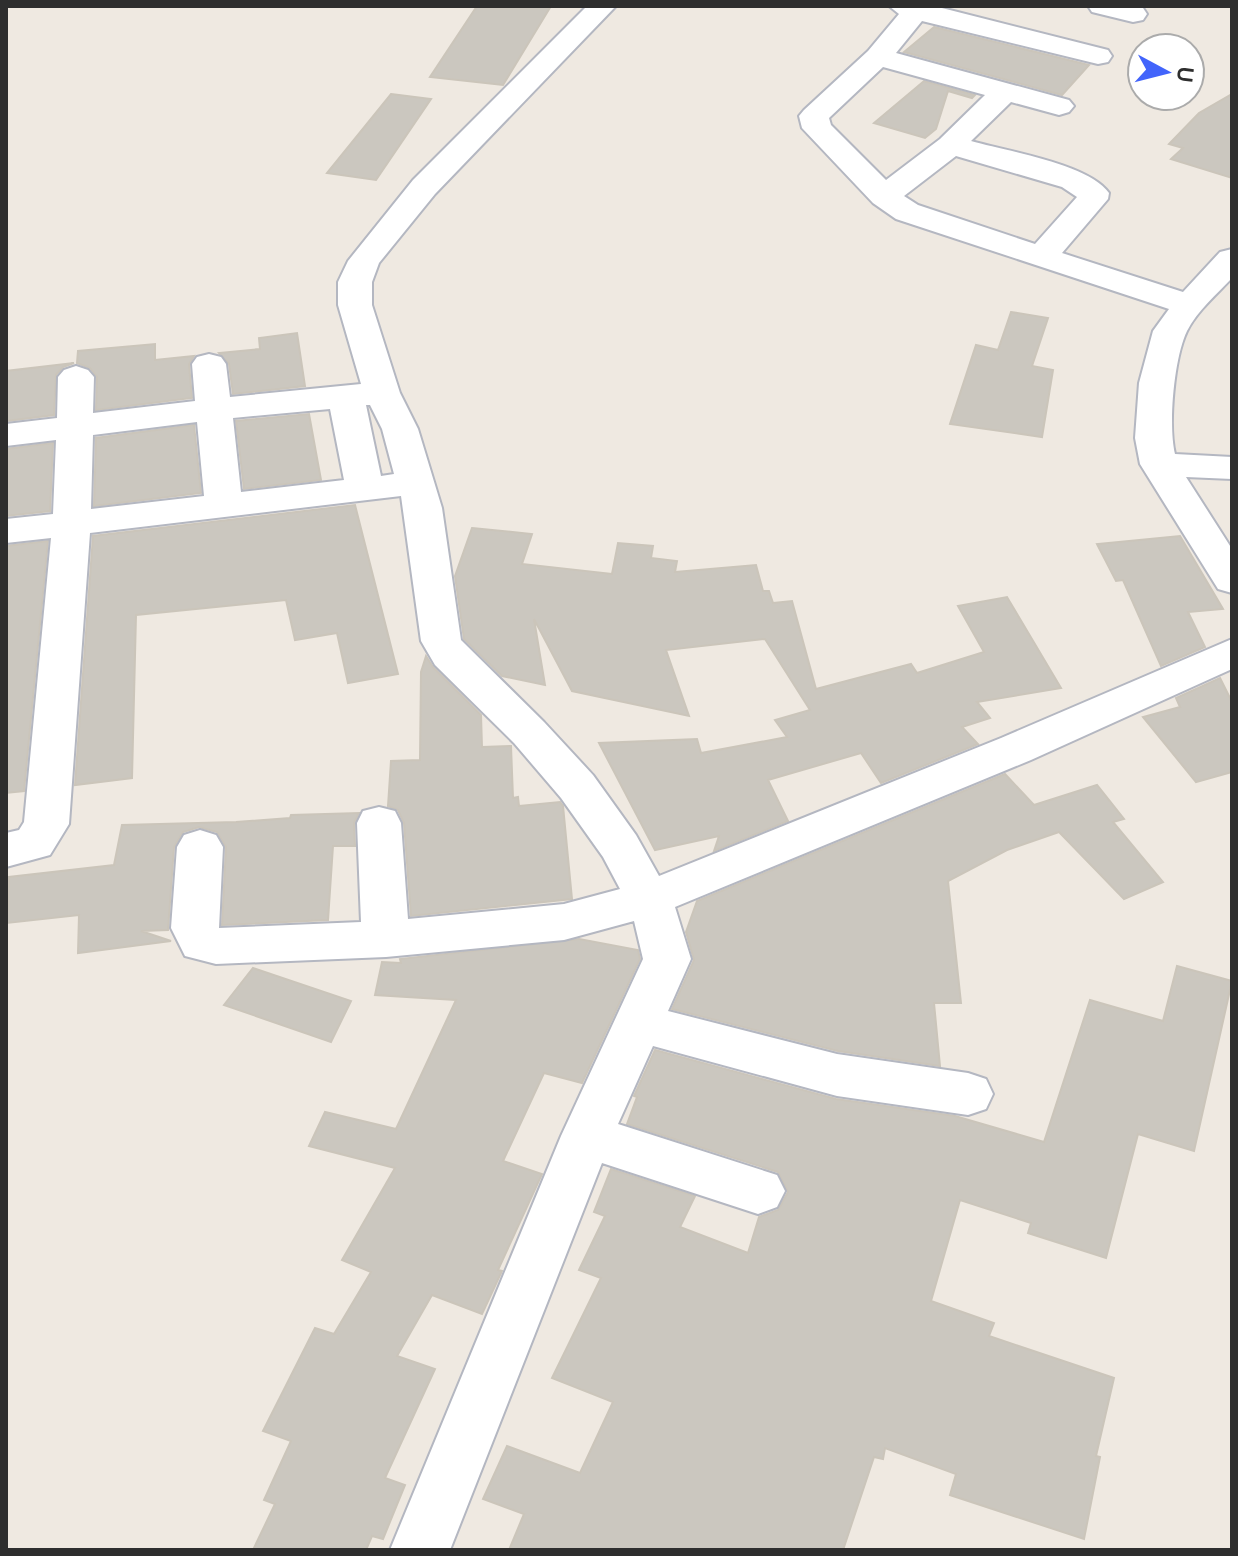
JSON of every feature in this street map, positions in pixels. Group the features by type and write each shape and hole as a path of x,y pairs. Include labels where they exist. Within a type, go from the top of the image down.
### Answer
{"street":[{"path":"365,489 364,395 355,305 357,273 424,187 602,6"},
{"path":"1102,6 1133,14"},
{"path":"1098,56 912,8 878,57 814,116 814,122 884,196 907,212 1049,248 1198,296"},
{"path":"878,57 1059,106"},
{"path":"884,196 951,145 1004,92"},
{"path":"951,145 1073,180 1089,188 1093,193 1092,199 1049,248"},
{"path":"1232,259 1170,331 1161,359 1153,438 1159,464 1232,580"},
{"path":"209,364 224,507"},
{"path":"6,850 34,843 46,824 72,522 76,377"},
{"path":"6,435 215,409 364,395 400,429 423,508 441,641 450,655 530,731 609,825 649,899 663,936 667,959 587,1136 420,1550"},
{"path":"1159,464 1232,468"},
{"path":"6,531 416,483"},
{"path":"200,847 195,928 202,943 216,946 386,939 564,922 649,899 1016,749 1232,653"},
{"path":"379,823 386,939"},
{"path":"640,1023 837,1075 968,1094"},
{"path":"587,1136 758,1191"}],"building":[{"path":"477,6 551,6 503,85 430,77"},
{"path":"934,27 1089,65 1062,95 904,52"},
{"path":"924,81 975,95 972,98 948,91 936,129 925,138 874,123"},
{"path":"391,94 431,99 376,180 327,173"},
{"path":"1232,94 1232,178 1171,159 1183,148 1169,144 1206,109"},
{"path":"1011,312 1048,318 1032,366 1053,370 1042,437 950,424 976,345 998,350"},
{"path":"297,333 305,386 233,394 229,364 219,353 260,349 259,338"},
{"path":"155,344 155,360 194,356 189,364 192,398 96,410 97,377 90,368 77,363 78,351"},
{"path":"74,363 63,367 56,375 54,415 6,421 6,371"},
{"path":"309,414 321,480 244,489 236,421"},
{"path":"194,425 201,493 94,506 96,438"},
{"path":"53,443 50,511 6,516 6,449"},
{"path":"355,505 398,674 348,683 337,633 295,640 286,600 136,615 132,778 75,785 93,536"},
{"path":"472,528 532,534 522,564 612,574 618,543 653,546 651,558 677,561 675,572 756,565 763,591 769,591 773,603 792,601 816,689 911,664 917,673 984,652 958,606 1007,597 1061,688 977,702 990,718 962,727 978,744 881,783 861,753 768,780 788,821 714,851 719,836 655,850 599,743 697,739 701,753 787,737 775,720 810,710 765,639 666,650 689,716 572,691 534,619 545,685 502,676 464,639 455,576"},
{"path":"1180,536 1223,609 1188,612 1205,647 1161,666 1123,580 1116,581 1097,544"},
{"path":"48,541 24,791 6,793 6,546"},
{"path":"426,656 481,715 482,747 511,746 513,798 518,797 519,806 560,802 563,806 572,899 411,916 404,823 398,810 388,806 391,761 420,760 421,672"},
{"path":"1220,678 1232,702 1232,772 1196,782 1143,717 1180,707 1176,698"},
{"path":"1005,774 1034,805 1097,785 1124,819 1113,822 1163,882 1124,899 1059,832 1007,850 948,881 961,1003 934,1003 940,1066 838,1051 672,1009 694,960 686,932 697,901"},
{"path":"359,813 354,823 355,846 333,846 328,920 222,925 226,847 217,832 199,827 183,832 174,847 168,930 141,931 171,941 78,953 79,915 7,923 9,877 114,865 122,825 236,822 290,818 291,815"},
{"path":"579,939 638,950 640,959 582,1083 544,1073 503,1161 542,1174 498,1270 502,1271 482,1314 432,1295 397,1356 435,1369 385,1478 405,1485 383,1539 372,1536 366,1550 253,1550 275,1504 264,1500 291,1441 263,1431 315,1328 334,1334 371,1272 342,1260 395,1168 309,1146 325,1112 396,1129 456,1000 375,995 382,962 401,963 400,959"},
{"path":"1177,966 1232,981 1194,1151 1138,1134 1106,1258 1028,1233 1031,1223 960,1200 931,1301 994,1323 989,1336 1114,1378 1096,1456 1100,1457 1084,1539 950,1495 956,1474 885,1448 883,1459 874,1457 843,1550 509,1550 524,1514 483,1499 507,1446 580,1473 613,1402 552,1378 601,1278 579,1270 605,1216 594,1212 611,1169 695,1196 680,1227 748,1253 759,1217 778,1210 788,1192 778,1172 627,1124 637,1097 634,1096 655,1050 836,1099 955,1116 1044,1142 1090,1000 1163,1021"},
{"path":"253,968 351,1001 331,1042 224,1005"}]}
